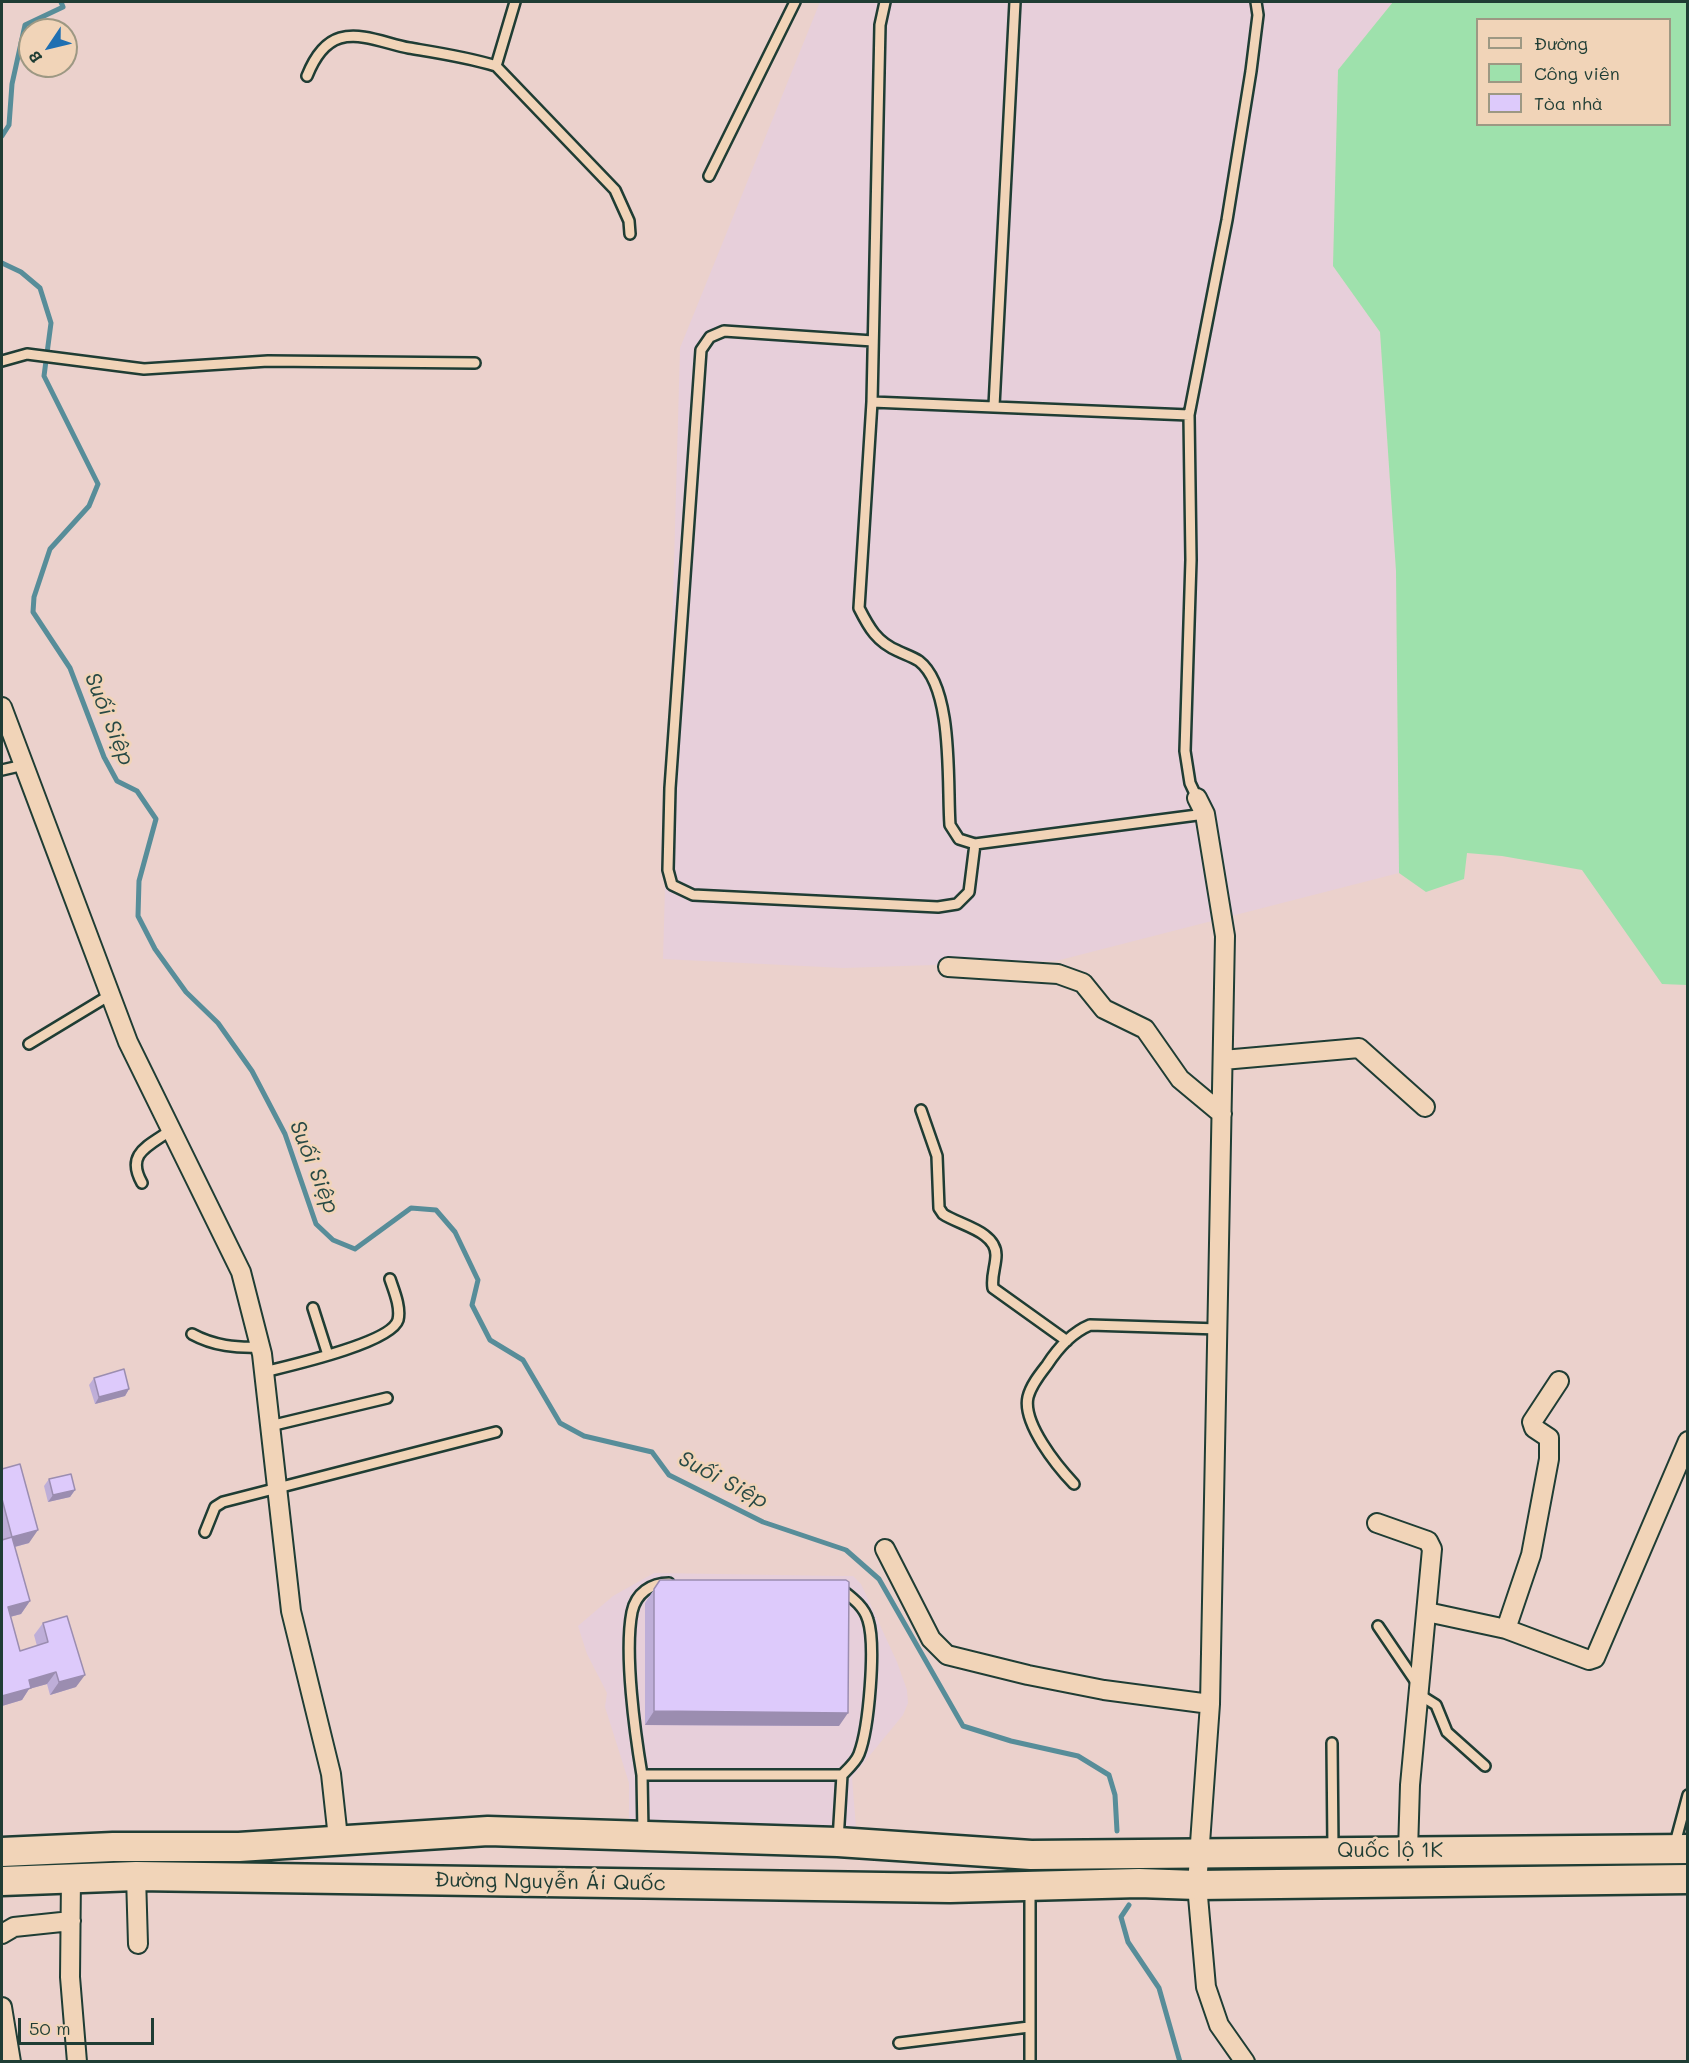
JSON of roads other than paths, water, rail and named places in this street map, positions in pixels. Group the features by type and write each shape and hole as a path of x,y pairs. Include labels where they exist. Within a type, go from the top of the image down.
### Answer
{"main road":[{"path":"2,1851 113,1847 239,1847 488,1831 643,1838 838,1842"},
{"name":"Quốc lộ 1K","path":"838,1842 1031,1856 1681,1849"},
{"name":"Đường Nguyễn Ái Quốc","path":"2,1881 136,1876 950,1888 1099,1884"},
{"name":"Quốc lộ 1K","path":"1099,1884 1197,1886 1688,1879"}],"street":[{"path":"3,715 128,1042 241,1272 261,1347 291,1611 331,1774 338,1839"},
{"path":"1201,806 1225,936 1210,1704 1197,1886 1206,1987 1219,2025 1245,2061"},
{"path":"948,967 1058,974 1083,983 1104,1009 1145,1029 1180,1079 1222,1114"},
{"path":"1223,1060 1359,1048 1425,1107"},
{"path":"1506,1629 1531,1555 1549,1459 1549,1438 1534,1428 1532,1422 1559,1381"},
{"path":"1427,1612 1506,1629 1589,1660 1595,1658 1688,1441"},
{"path":"1377,1523 1428,1541 1432,1549 1410,1785 1408,1851"},
{"path":"885,1549 931,1639 947,1655 1104,1690 1210,1704"},
{"path":"136,1876 138,1944"},
{"path":"71,1878 70,1977 77,2061"},
{"path":"2,1934 14,1927 71,1921"},
{"path":"2,2007 10,2061"}],"lane":[{"path":"496,66 515,2"},
{"path":"709,176 795,2"},
{"path":"885,2 880,25 872,402 859,608 870,631 886,646 919,662 936,685 944,717 950,825 959,839 975,844 1201,806 1190,783 1185,751 1191,560 1188,415 1229,209 1251,71 1258,15 1256,2"},
{"path":"994,406 1015,2"},
{"path":"307,76 314,58 339,38 366,38 456,54 496,66 615,190 626,214 630,234"},
{"path":"873,341 724,331 710,337 700,350 670,788 668,870 672,885 693,895 938,907 957,904 969,892 975,844"},
{"path":"2,361 27,354 144,369 268,361 475,363"},
{"path":"872,402 1188,415"},
{"path":"2,770 24,765"},
{"path":"29,1044 110,995"},
{"path":"921,1110 937,1155 939,1208 943,1214 986,1236 993,1243 996,1253 993,1288 1067,1341"},
{"path":"142,1183 134,1169 135,1160 141,1152 171,1130"},
{"path":"264,1372 328,1355 391,1330 398,1321 398,1305 390,1279"},
{"path":"313,1308 328,1355"},
{"path":"1074,1484 1053,1462 1030,1418 1027,1403 1029,1393 1054,1353 1076,1331 1102,1324 1219,1329"},
{"path":"192,1334 215,1344 261,1347"},
{"path":"270,1426 387,1398"},
{"path":"205,1532 215,1507 223,1502 276,1486 496,1432"},
{"path":"643,1838 642,1775 630,1666 632,1611 646,1588 658,1583 682,1584"},
{"path":"826,1586 838,1586 864,1611 869,1621 868,1697 859,1754 842,1775 838,1842"},
{"path":"1378,1626 1420,1691 1436,1706 1446,1732 1485,1766"},
{"path":"1332,1743 1333,1852"},
{"path":"642,1775 842,1775"},
{"path":"1681,1849 1688,1795"},
{"path":"1030,1886 1030,2061"},
{"path":"899,2043 1029,2027"}],"waterway":[{"name":"Suối Siệp","path":"2,136 9,125 12,84 25,25 63,7 61,2"},
{"name":"Suối Siệp","path":"2,263 21,272 40,288 51,323 44,376 98,484 89,506 50,549 34,597 33,612 70,668 104,757 117,781 137,791 156,819 139,881 138,916 155,949 186,992 218,1023 252,1071 285,1134 316,1224 333,1240 355,1249 411,1208 436,1210 455,1232 478,1280 472,1305 490,1340 523,1360 560,1423 584,1436 652,1452 669,1475 763,1522 846,1550 879,1579 963,1726 1011,1741 1078,1756 1109,1775 1115,1795 1117,1831"},
{"name":"Suối Siệp","path":"1129,1905 1121,1917 1128,1942 1159,1988 1180,2062"}]}
